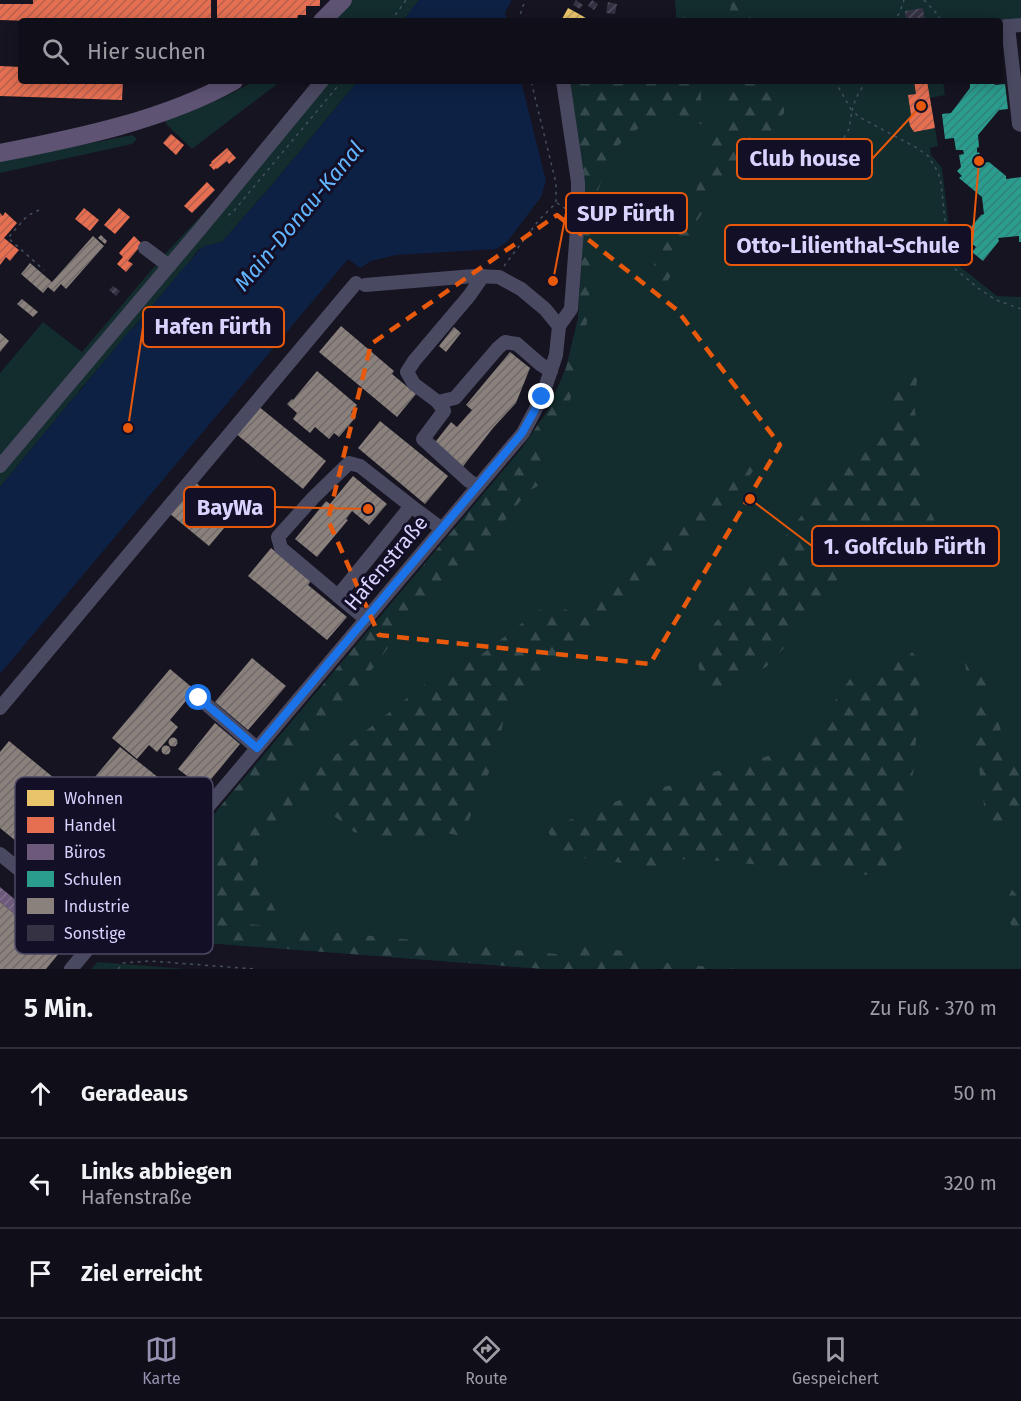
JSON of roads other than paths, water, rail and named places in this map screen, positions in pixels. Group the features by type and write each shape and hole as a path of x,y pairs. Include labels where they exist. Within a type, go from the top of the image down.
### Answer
{"main road":[{"path":"325,18 343,0"},
{"path":"0,153 95,132 141,119 187,103 228,84"}],"street":[{"path":"1010,26 1019,124 1021,125"},
{"path":"0,466 169,267 320,84"},
{"name":"Hafenstraße","path":"213,800 522,433 542,397 556,354 559,326 571,309 579,216 578,182 563,84"},
{"path":"145,248 169,267"},
{"path":"0,708 360,284 474,276 499,277 520,289 545,309 559,326"},
{"path":"478,486 469,481 423,440 444,411 438,402 414,384 407,372 483,276"},
{"path":"438,402 455,398 505,342 517,344 551,371"},
{"path":"366,619 281,548 278,537 349,463 360,466 442,529"},
{"path":"338,596 411,506"},
{"path":"199,698 257,748"},
{"path":"0,854 15,866"},
{"name":"Hafenstraße","path":"71,969 83,954"}],"water":[{"path":"419,0 512,0 505,12 506,18 405,18"},
{"name":"Main-Donau-Kanal","path":"356,84 522,84 546,181 541,197 507,242 496,249 396,255 371,261 360,268 348,259 0,674 0,487 200,249 222,242"}],"place":[{"name":"Club house","path":"921,106"},
{"name":"Otto-Lilienthal-Schule","path":"979,161"},
{"name":"SUP Fürth","path":"553,281"},
{"name":"Hafen Fürth","path":"128,428"},
{"name":"1. Golfclub Fürth","path":"750,499"},
{"name":"BayWa","path":"368,509"}]}
